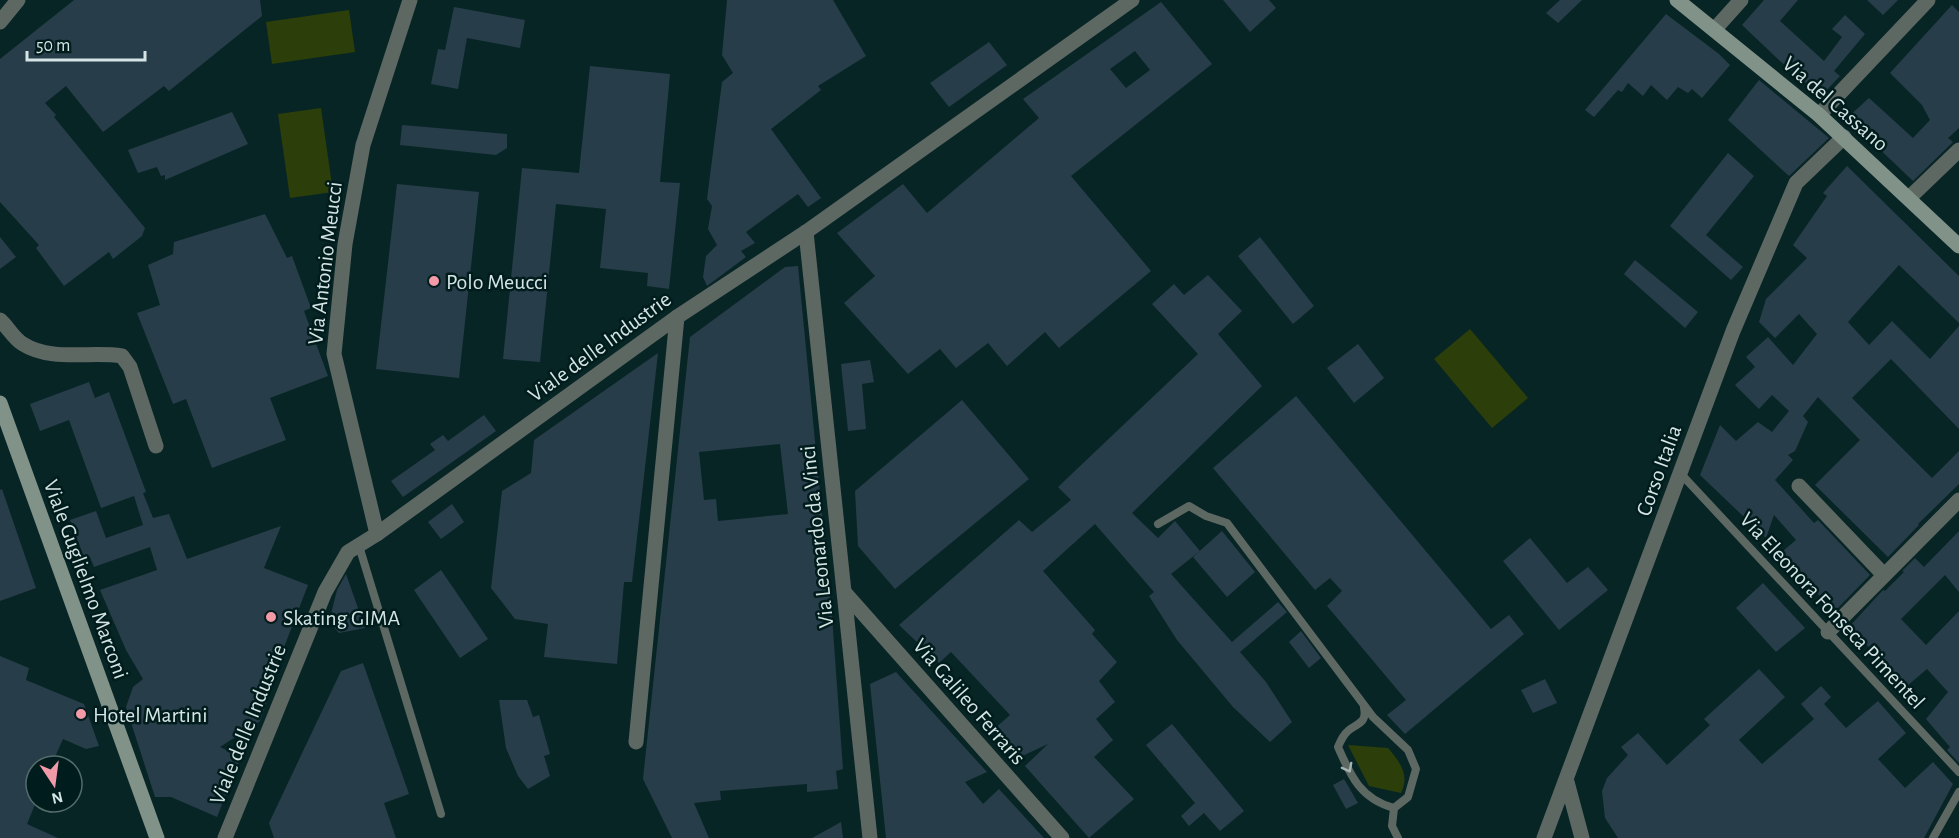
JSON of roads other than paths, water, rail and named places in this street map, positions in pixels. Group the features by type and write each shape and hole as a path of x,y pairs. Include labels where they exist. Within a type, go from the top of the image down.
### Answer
{"street":[{"path":"0,22 18,0"},
{"name":"Via Antonio Meucci","path":"377,534 334,354 345,244 363,145 410,0"},
{"name":"Viale delle Industrie","path":"227,831 326,591 348,552 377,534 677,317 806,232 1132,0"},
{"name":"Via del Cassano","path":"1677,0 1819,115 1959,246"},
{"path":"1715,29 1741,0"},
{"path":"1819,115 1928,0"},
{"name":"Corso Italia","path":"1546,833 1567,782 1733,331 1796,183 1844,137"},
{"path":"1909,198 1959,150"},
{"name":"Via Leonardo da Vinci","path":"806,232 870,838"},
{"path":"636,742 677,317"},
{"path":"0,320 20,342 33,350 58,354 122,356 130,367 156,446"},
{"name":"Viale Guglielmo Marconi","path":"0,403 159,836"},
{"path":"1799,486 1884,575"},
{"path":"1828,632 1959,500"},
{"name":"Via Galileo Ferraris","path":"845,593 1062,838"},
{"path":"1567,782 1582,838"},
{"path":"217,838 227,831"},
{"path":"1534,838 1546,833"}],"lane":[{"name":"Via Eleonora Fonseca Pimentel","path":"1681,474 1959,772"},
{"path":"1158,524 1189,506 1206,516 1227,523 1373,717 1408,750 1416,769 1408,797 1394,808 1392,826 1398,838"},
{"path":"359,546 441,814"},
{"path":"1363,704 1366,716 1364,721 1343,736 1338,747 1347,769 1364,794 1379,804 1394,808"},
{"path":"1933,838 1959,792"}],"place":[{"name":"Polo Meucci","path":"434,281"},
{"name":"Skating GIMA","path":"271,617"},
{"name":"Hotel Martini","path":"81,714"}]}
